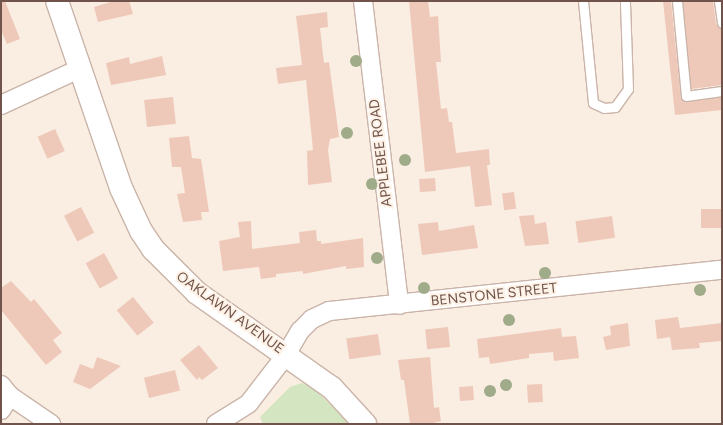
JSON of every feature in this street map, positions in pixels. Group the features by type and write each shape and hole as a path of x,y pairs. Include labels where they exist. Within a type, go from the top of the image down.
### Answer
{"street":[{"name":"OAKLAWN AVENUE","path":"57,1 121,188 147,241 173,272 197,293 332,388 365,424"},
{"name":"APPLEBEE ROAD","path":"363,1 399,305"},
{"path":"1,105 81,68"},
{"name":"BENSTONE STREET","path":"216,424 249,403 286,355 300,331 312,319 329,311 399,305 722,270"},
{"path":"4,397 51,424"}],"lane":[{"path":"583,1 594,103 604,108 615,107 628,90 625,1"},
{"path":"677,1 686,96 722,91"},
{"path":"720,1 722,23"}],"green space":[{"path":"302,383 316,390 349,424 263,424 260,417 290,387"}],"building":[{"path":"1,1 5,1 20,39 7,44 1,30"},
{"path":"114,1 129,1 133,14 98,22 94,7"},
{"path":"409,1 428,1 430,17 438,16 441,62 436,62 441,109 447,108 449,122 452,122 456,153 489,149 490,165 487,165 492,205 475,207 470,166 425,172"},
{"path":"663,1 671,1 681,99 687,102 722,97 722,110 675,115"},
{"path":"683,1 713,1 716,24 722,29 722,85 691,89"},
{"path":"327,12 328,27 320,28 324,63 329,62 339,137 330,139 328,150 332,182 308,185 307,151 313,150 306,80 278,84 276,68 302,65 296,16"},
{"path":"162,56 166,75 111,85 106,63 129,57 130,64"},
{"path":"173,97 176,124 147,127 144,100"},
{"path":"55,129 65,151 47,159 38,137"},
{"path":"189,136 192,158 201,159 209,212 201,212 202,220 183,222 177,194 185,193 181,167 172,167 169,138"},
{"path":"435,178 436,191 420,192 419,179"},
{"path":"514,192 516,209 504,210 502,193"},
{"path":"81,207 94,233 77,241 64,216"},
{"path":"701,209 722,209 722,228 701,228"},
{"path":"534,215 535,224 546,222 549,244 525,246 519,216"},
{"path":"612,216 615,238 578,243 575,221"},
{"path":"251,221 252,249 300,243 299,232 316,230 317,241 321,241 321,244 363,238 364,267 346,269 346,266 303,274 303,271 276,274 276,277 261,279 259,267 223,271 219,241 240,237 238,222"},
{"path":"438,222 439,231 474,225 478,248 422,255 418,224"},
{"path":"104,253 118,278 100,289 86,263"},
{"path":"11,281 31,302 34,299 62,333 53,340 62,352 46,365 1,310 1,288"},
{"path":"133,297 154,323 137,336 117,310"},
{"path":"678,317 680,328 722,323 722,341 699,343 700,348 672,350 670,337 657,339 655,320"},
{"path":"628,323 630,346 606,350 603,337 611,335 610,326"},
{"path":"448,327 450,347 427,349 425,329"},
{"path":"561,328 562,337 576,336 579,358 554,361 553,352 529,354 529,358 490,364 489,357 479,358 477,339"},
{"path":"378,334 381,355 349,359 346,338"},
{"path":"199,345 218,368 202,380 199,377 197,380 180,360"},
{"path":"97,357 121,366 90,389 73,382 80,364 93,369"},
{"path":"430,357 434,408 439,407 441,421 429,424 410,424 404,380 401,380 398,360"},
{"path":"175,370 180,390 149,398 144,378"},
{"path":"542,384 543,402 528,403 527,385"},
{"path":"473,386 474,400 460,401 459,387"}]}
